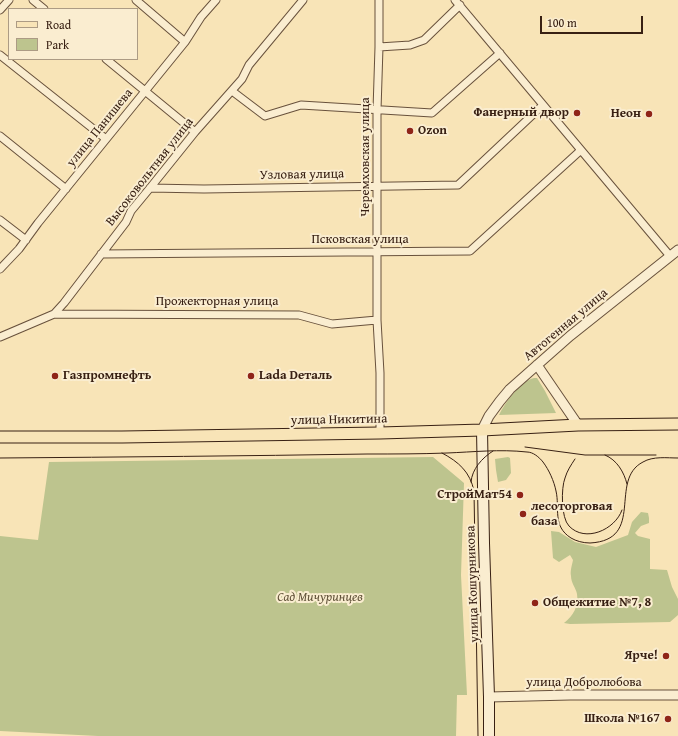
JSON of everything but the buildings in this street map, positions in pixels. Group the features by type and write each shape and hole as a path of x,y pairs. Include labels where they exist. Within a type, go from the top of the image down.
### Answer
{"main road":[{"name":"улица Никитина","path":"0,436 122,437 380,434 578,425 678,424"},
{"name":"улица Кошурникова","path":"482,430 489,736"}],"street":[{"path":"0,10 9,0"},
{"path":"33,0 43,8"},
{"path":"136,0 185,42"},
{"name":"улица Панишева","path":"0,270 19,249 38,223 146,91 185,42 201,17 216,0"},
{"name":"Высоковольтная улица","path":"0,337 54,314 126,222 131,211 195,132 242,79 249,66 304,0"},
{"name":"Черемховская улица","path":"378,0 377,320 380,373 380,434"},
{"path":"379,47 410,45 424,40 458,2 670,256"},
{"path":"232,91 266,116 301,106 432,113 500,53"},
{"path":"0,55 106,140"},
{"path":"107,60 195,132"},
{"name":"Узловая улица","path":"150,188 204,189 458,185 543,105"},
{"path":"0,136 66,189"},
{"name":"Псковская улица","path":"101,254 470,251 580,150"},
{"path":"0,220 26,240"},
{"name":"Автогенная улица","path":"482,430 489,416 510,389 570,336 678,250"},
{"name":"Прожекторная улица","path":"54,314 298,315 332,324 377,320"},
{"path":"537,365 578,425"},
{"name":"улица Добролюбова","path":"489,697 678,695"}],"green space":[{"path":"537,378 556,413 499,415 518,388 523,383"},
{"name":"Сад Мичуринцев","path":"433,457 464,483 461,575 467,695 457,695 456,736 98,736 0,731 0,536 38,540 49,462"},
{"path":"510,458 511,473 506,480 498,482 495,459"},
{"path":"641,512 648,513 649,523 641,526 635,533 638,536 650,539 650,569 667,570 672,587 678,599 678,615 670,622 564,623 573,614 577,603 577,594 571,574 573,560 570,555 559,562 553,558 551,531 559,532 575,542 596,547 628,535 632,522"}],"tram line":[{"path":"525,447 585,455 656,455"},
{"path":"471,482 473,473 478,464 493,451"},
{"path":"0,458 417,454 497,451 529,452 536,455 541,460 547,468 554,483 561,528 571,538 577,541 590,543 607,539 617,532 622,521 628,482 633,471 647,460 678,458"},
{"path":"442,453 454,460 463,468 470,478 474,491 478,736"},
{"path":"605,455 613,460 619,467 627,484"},
{"path":"575,459 567,473 563,489 562,503 564,517 569,526 576,531 583,533 591,534 599,532 613,523 622,510"}],"place":[{"name":"Фанерный двор","path":"577,113"},
{"name":"Неон","path":"649,114"},
{"name":"Ozon","path":"410,131"},
{"name":"Газпромнефть","path":"55,376"},
{"name":"Lada Dеталь","path":"251,376"},
{"name":"СтройМат54","path":"520,495"},
{"name":"лесоторговая база","path":"523,514"},
{"name":"Общежитие №7, 8","path":"535,603"},
{"name":"Ярче!","path":"666,656"},
{"name":"Школа №167","path":"668,719"}]}
